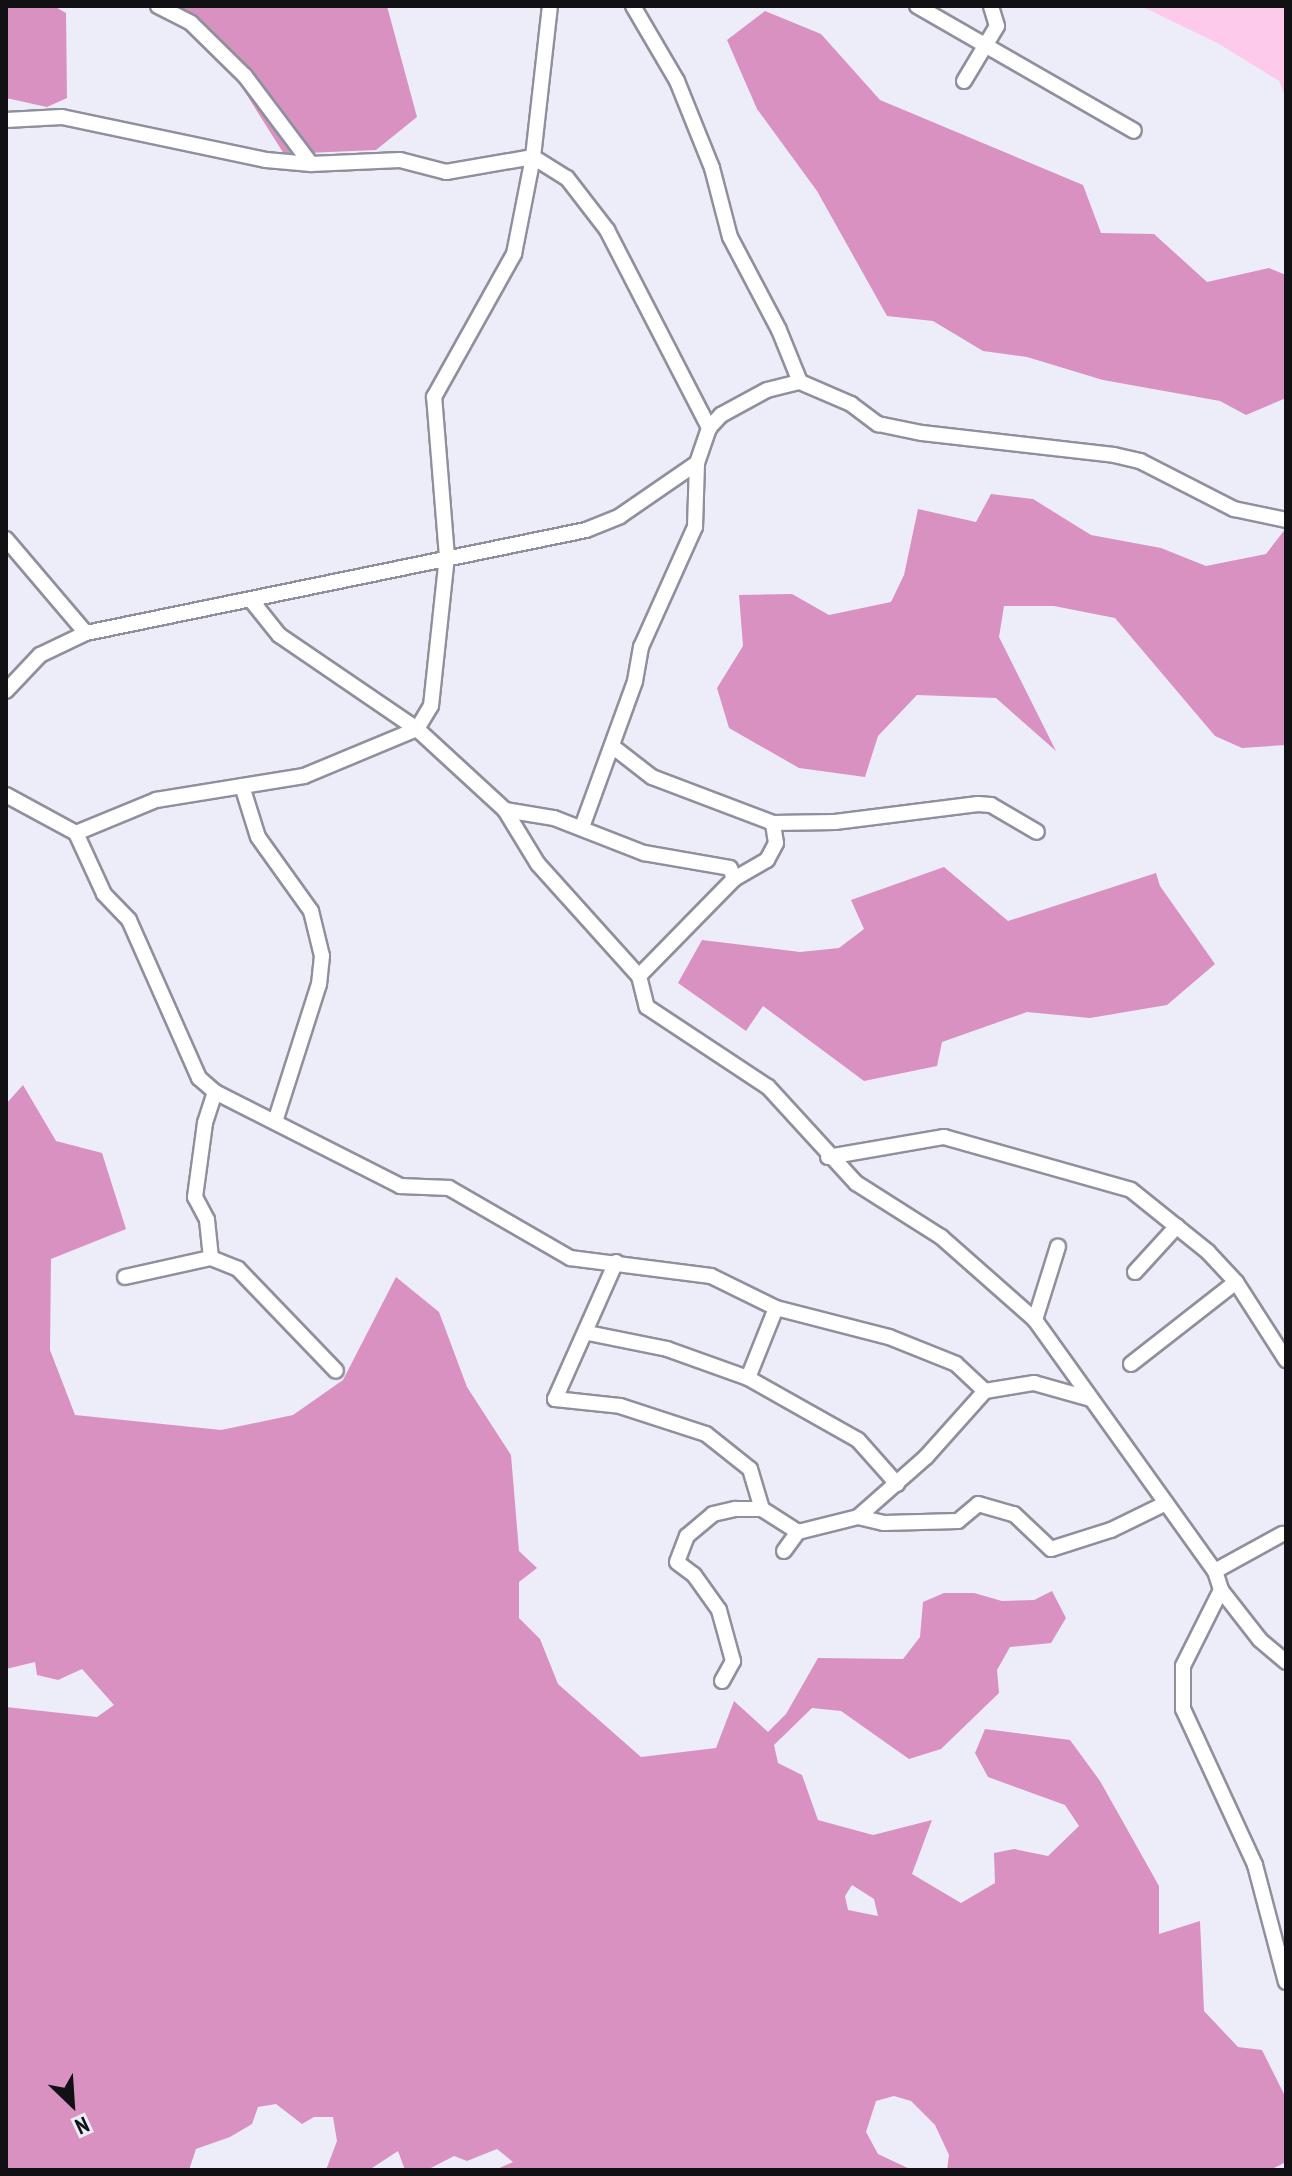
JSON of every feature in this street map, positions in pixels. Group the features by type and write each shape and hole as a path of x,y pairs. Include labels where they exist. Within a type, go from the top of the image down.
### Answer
{"street":[{"path":"158,6 191,23 245,76 311,164"},
{"path":"76,833 156,800 304,776 417,729 431,706 447,557 434,397 514,254 533,157 550,6"},
{"path":"633,6 677,81 712,168 730,237 779,330 800,382"},
{"path":"917,6 983,46 1035,69 1086,106 1134,131"},
{"path":"964,81 997,26 991,6"},
{"path":"6,120 62,117 266,160 311,164 400,160 446,172 533,157 567,178 607,230 709,428"},
{"path":"6,128 25,125"},
{"path":"582,827 612,746 641,647 695,527 697,463 709,428 739,403 800,382 851,404 878,424 1140,461 1234,509 1286,520"},
{"path":"6,691 40,655 86,633 586,530 620,516 697,463"},
{"path":"6,539 86,633"},
{"path":"251,600 279,635 417,729 505,810 538,864 639,976 647,1007 768,1087 828,1157 856,1183 941,1237 1035,1320 1215,1571 1221,1590 1260,1640 1286,1662"},
{"path":"612,746 652,777 773,823 835,822 978,804 991,805 1037,832"},
{"path":"242,786 258,837 311,911 322,956 319,984 275,1122"},
{"path":"6,795 76,833 104,894 129,920 199,1078 215,1092 400,1186 449,1188 570,1258 711,1276 776,1308 889,1337 943,1358 985,1391"},
{"path":"505,810 582,827 644,853 730,868 734,879"},
{"path":"639,976 734,879 767,860 776,843 773,823"},
{"path":"211,1258 207,1220 195,1197 205,1123 215,1092"},
{"path":"828,1157 944,1137 987,1145 1131,1190 1177,1226 1236,1282 1286,1360"},
{"path":"1135,1272 1177,1226"},
{"path":"1035,1320 1058,1246"},
{"path":"125,1277 211,1258 238,1269 336,1371"},
{"path":"616,1262 588,1333 555,1399 641,1411 706,1434 750,1469 762,1509"},
{"path":"1131,1364 1236,1282"},
{"path":"748,1378 776,1308"},
{"path":"588,1333 667,1349 748,1378 858,1440 897,1484"},
{"path":"784,1551 798,1532 858,1517 897,1484 985,1391 1034,1383 1091,1399"},
{"path":"858,1517 884,1523 958,1521 978,1504 1014,1514 1051,1549 1111,1530 1166,1503"},
{"path":"722,1681 733,1661 719,1610 694,1575 677,1562 679,1552 690,1531 713,1514 762,1509 798,1532"},
{"path":"1215,1571 1282,1534"},
{"path":"1221,1590 1183,1666 1183,1709 1255,1865 1286,1982"}],"shaded area":[{"path":"6,6 54,6 66,13 67,98 47,107 6,98"},
{"path":"154,6 387,6 417,117 376,150 284,154 214,43"},
{"path":"1141,6 1286,6 1286,98 1279,81 1219,44"},
{"path":"765,11 821,34 880,100 1083,185 1101,233 1154,234 1207,282 1269,268 1286,275 1286,398 1246,415 1220,401 1103,380 1027,357 983,351 933,321 887,316 817,191 757,109 727,40"},
{"path":"991,494 1033,499 1091,535 1161,548 1206,566 1266,554 1286,528 1286,745 1242,748 1215,736 1115,618 1054,606 1004,606 999,637 1056,751 996,698 917,695 878,736 865,777 799,768 729,728 717,688 743,646 739,595 792,594 829,615 891,602 904,575 918,509 976,522"},
{"path":"944,867 1008,921 1156,873 1160,886 1215,964 1167,1005 1090,1018 1027,1012 942,1042 937,1066 864,1081 763,1006 746,1031 678,983 702,940 800,952 839,948 864,929 851,900"},
{"path":"23,1085 56,1141 102,1153 126,1229 51,1259 50,1350 75,1415 221,1430 293,1415 343,1380 396,1277 439,1312 467,1387 511,1455 519,1551 537,1568 519,1582 519,1618 540,1639 558,1684 641,1757 716,1748 734,1701 768,1732 786,1714 818,1658 903,1659 920,1637 923,1602 944,1593 974,1593 1002,1601 1034,1600 1052,1591 1066,1618 1051,1643 1010,1647 997,1670 999,1693 941,1749 909,1759 841,1711 812,1708 774,1745 778,1763 802,1775 818,1820 873,1835 932,1820 912,1874 961,1903 995,1883 994,1853 1014,1849 1048,1856 1079,1826 1065,1805 988,1777 975,1753 985,1729 1070,1740 1100,1781 1159,1886 1159,1934 1200,1921 1204,2011 1238,2047 1262,2050 1286,2098 1286,2162 1270,2170 947,2170 949,2155 935,2125 911,2101 894,2096 876,2101 866,2132 878,2154 912,2170 495,2170 513,2162 497,2149 467,2161 454,2156 427,2170 405,2170 398,2151 369,2170 326,2170 337,2141 333,2117 314,2117 302,2124 276,2104 258,2107 252,2124 230,2137 196,2149 189,2170 6,2170 6,1707 97,1717 114,1705 82,1669 58,1680 37,1675 35,1662 6,1669 6,1104","holes":["852,1885 874,1899 878,1916 848,1910 845,1896"]}]}
